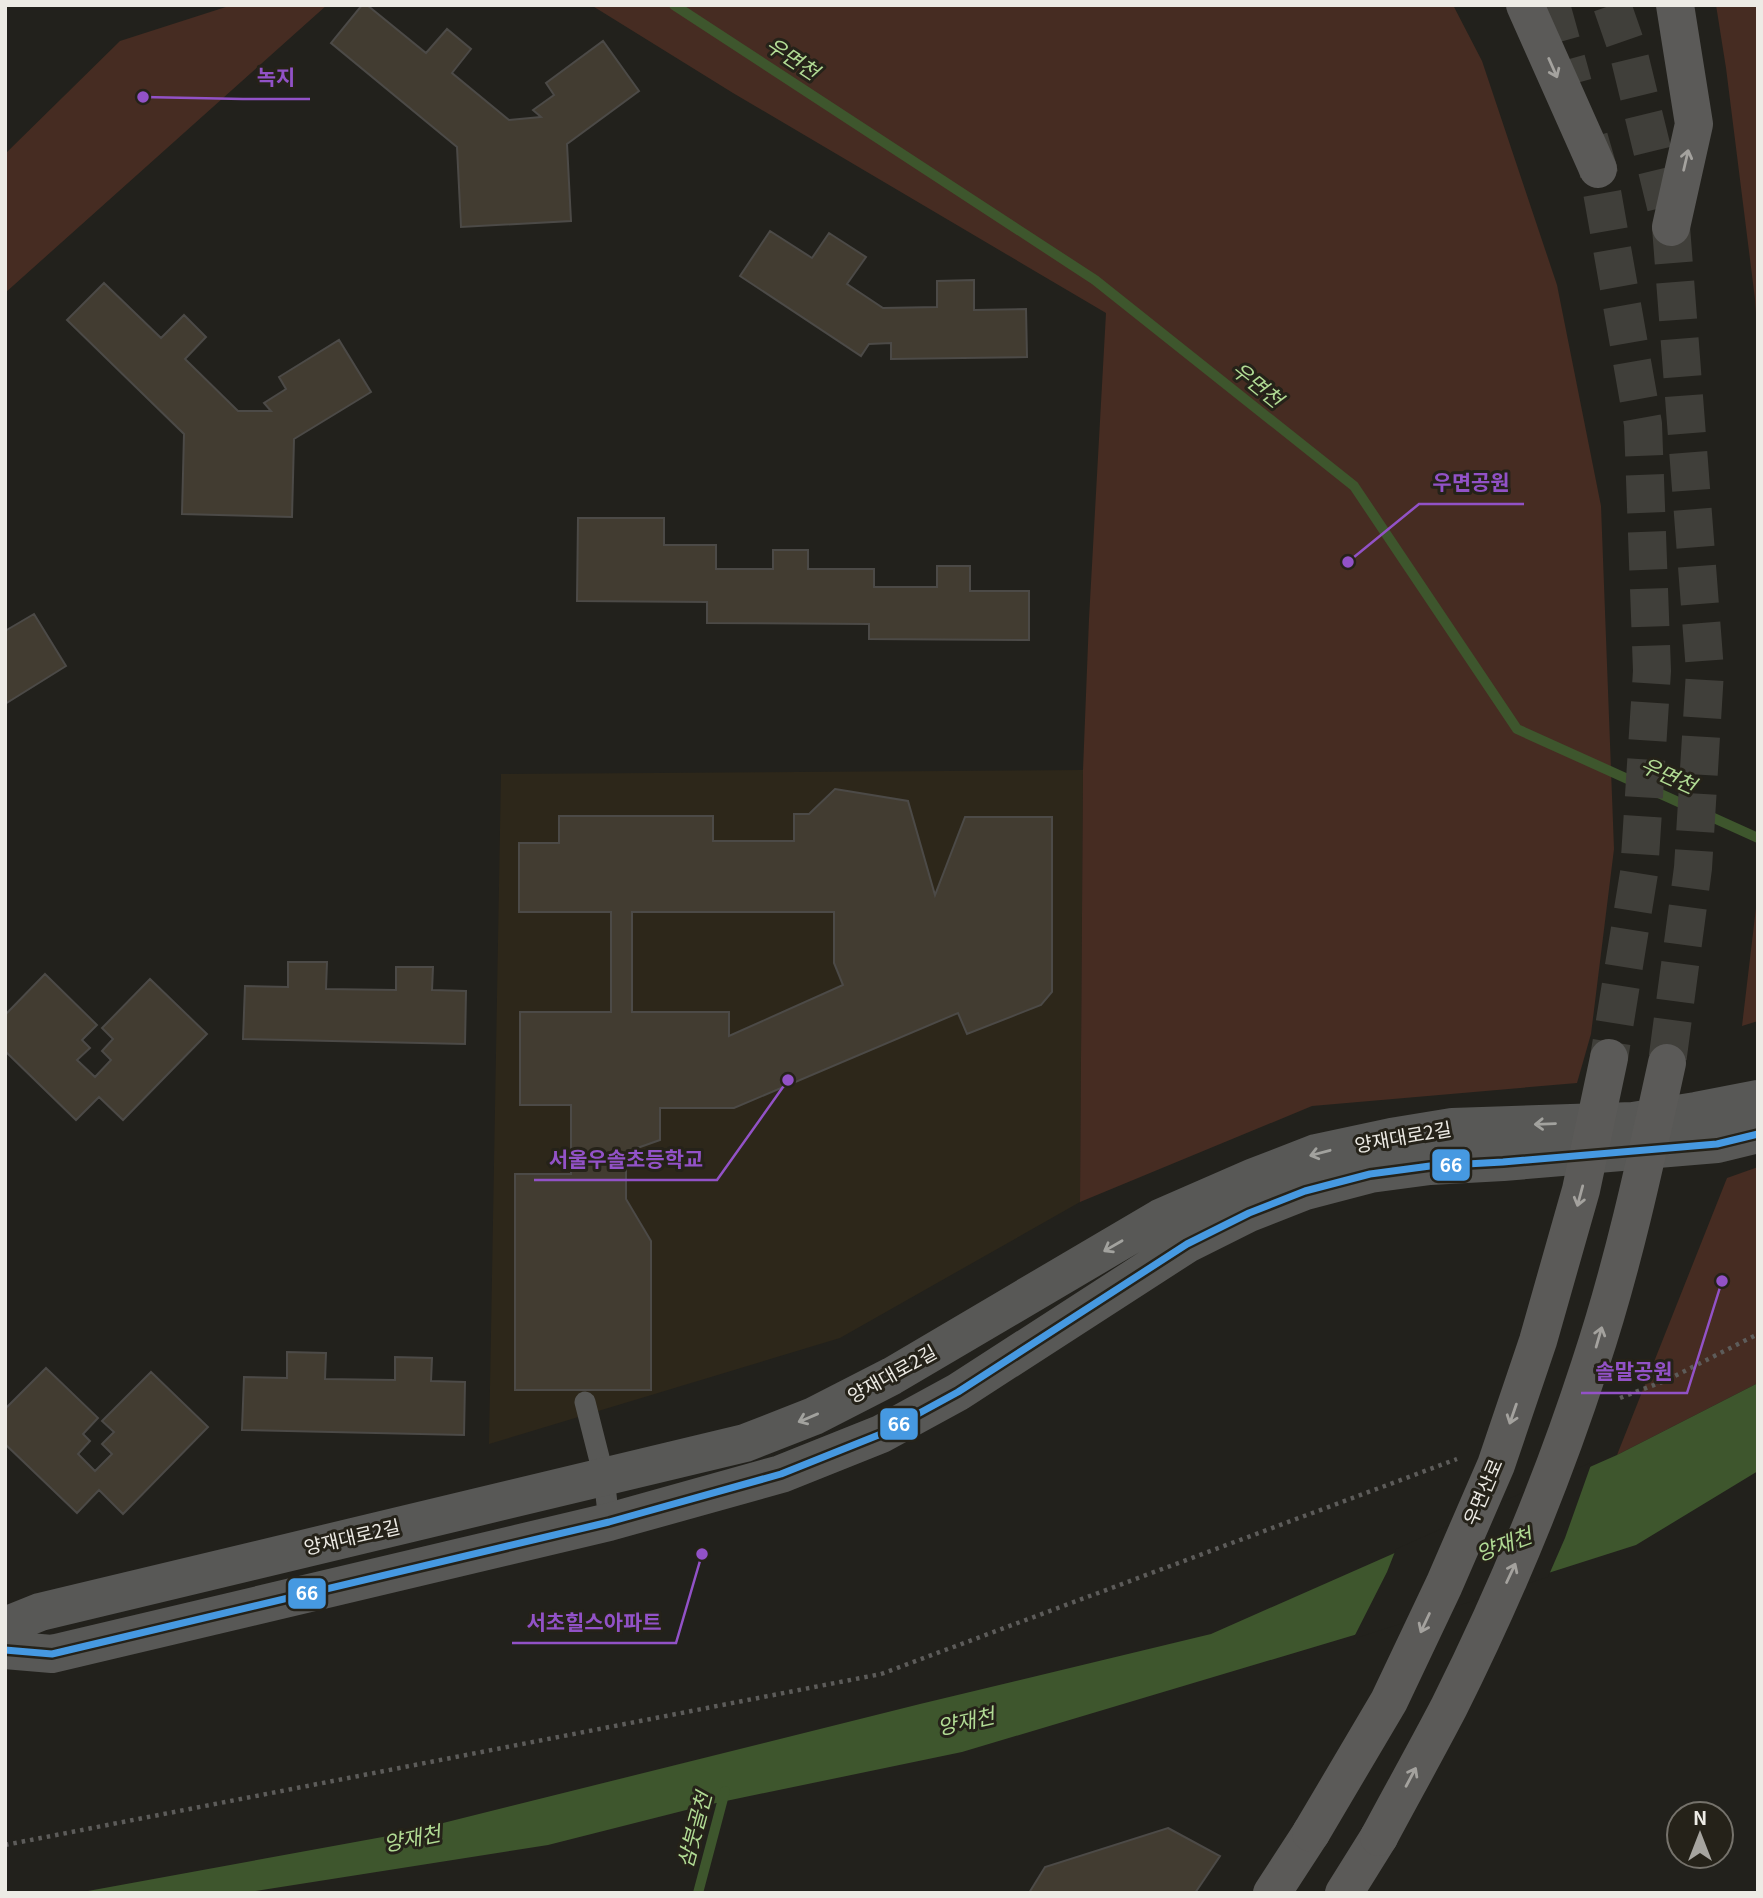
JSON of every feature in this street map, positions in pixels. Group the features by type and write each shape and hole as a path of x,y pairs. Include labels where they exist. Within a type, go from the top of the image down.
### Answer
{"highway":[{"path":"1525,5 1598,169"},
{"path":"1671,227 1694,124 1675,5"},
{"name":"우면산로","path":"1272,1893 1389,1701 1444,1585 1496,1465 1538,1341 1581,1191 1609,1058"},
{"path":"1344,1893 1379,1837 1455,1694 1516,1564 1590,1365 1635,1210 1667,1063"}],"street":[{"name":"양재대로2길","path":"5,1626 40,1612 745,1443 814,1416 892,1376 1160,1218 1316,1153 1452,1126 1633,1122 1758,1098"},
{"name":"양재대로2길","path":"5,1650 52,1654 609,1522 781,1474 881,1434 958,1392 1187,1244 1249,1213 1305,1191 1382,1172 1717,1144 1758,1133"}],"lane":[{"path":"585,1402 604,1477 609,1522"}],"path":[{"path":"1615,1400 1667,1380 1758,1334"},
{"path":"5,1845 881,1674 1457,1459"}],"shaded area":[{"path":"232,5 327,5 5,293 5,154 120,41"},
{"path":"591,5 1453,5 1482,61 1557,285 1601,506 1614,849 1591,1034 1577,1083 1312,1106 1080,1202 1083,770 1106,313 733,93"},
{"path":"1716,5 1758,5 1758,342 1755,299"},
{"path":"1083,770 1080,1202 840,1338 489,1444 501,774"},
{"path":"1758,891 1758,1021 1742,1026"},
{"path":"1758,1167 1758,1383 1617,1455 1727,1178"}],"water":[{"name":"양재천","path":"1758,1383 1758,1471 1636,1545 1361,1633 962,1752 702,1806 548,1845 243,1893 77,1893 399,1834 1211,1634 1617,1455"}],"pier":[{"path":"1592,1462 1548,1577 1353,1639 1396,1549"}],"building":[{"path":"362,5 367,5 426,53 447,29 471,49 452,73 509,120 541,117 533,110 554,95 546,83 603,41 639,91 567,144 571,221 461,227 457,147 331,43"},
{"path":"770,231 812,258 829,233 866,257 847,284 883,308 937,307 937,281 974,280 974,310 1026,309 1027,357 891,359 891,343 869,344 861,356 740,276"},
{"path":"104,283 161,338 184,315 206,337 185,359 238,411 271,411 264,403 286,389 279,377 339,340 371,392 294,439 292,517 182,514 184,434 67,320"},
{"path":"578,518 664,518 664,545 716,545 716,569 773,569 773,550 808,550 808,569 874,569 874,587 937,587 937,566 970,566 970,591 1029,591 1029,640 869,639 869,624 707,623 707,602 577,601"},
{"path":"34,614 66,666 5,704 5,631"},
{"path":"835,789 908,801 935,895 965,817 1052,817 1052,992 1041,1005 967,1034 958,1013 734,1108 660,1108 660,1140 626,1152 626,1199 651,1241 651,1390 515,1390 515,1174 571,1174 571,1105 520,1105 520,1012 611,1012 611,912 519,912 519,843 559,843 559,816 713,816 713,841 794,841 794,814 809,814","holes":["632,912 834,912 834,963 843,985 729,1036 729,1012 632,1012"]},
{"path":"288,962 327,962 326,989 396,990 396,967 433,967 432,990 466,991 465,1044 243,1039 245,986 288,987"},
{"path":"45,974 97,1025 82,1040 90,1048 77,1060 95,1077 111,1060 102,1051 113,1039 102,1028 150,979 207,1034 123,1120 99,1097 76,1120 5,1051 5,1015"},
{"path":"287,1352 326,1353 325,1379 395,1380 395,1357 432,1358 431,1381 465,1382 464,1435 242,1430 244,1377 287,1378"},
{"path":"46,1368 98,1418 83,1434 90,1441 78,1454 95,1471 112,1454 102,1444 114,1432 102,1421 151,1372 208,1427 123,1514 99,1490 77,1513 5,1444 5,1409"},
{"path":"1168,1828 1220,1856 1195,1893 1029,1893 1045,1867"}],"waterway":[{"name":"우면천","path":"674,5 1095,280 1354,486 1517,729 1758,838"},
{"name":"삼붓골천","path":"698,1893 725,1791"}],"tunnel":[{"path":"1551,5 1573,84"},
{"path":"1612,5 1628,51 1671,227 1705,671 1693,868 1667,1063"},
{"path":"1589,138 1598,169 1643,424 1652,671 1639,873 1609,1058"}],"transit line":[{"name":"66","path":"5,1650 52,1654 609,1522 781,1474 881,1434 958,1392 1187,1244 1249,1213 1305,1191 1370,1174 1430,1166 1717,1144 1758,1134"}],"place":[{"name":"녹지","path":"143,97"},
{"name":"우면공원","path":"1348,562"},
{"name":"서울우솔초등학교","path":"788,1080"},
{"name":"솔말공원","path":"1722,1281"},
{"name":"서초힐스아파트","path":"702,1554"}]}
